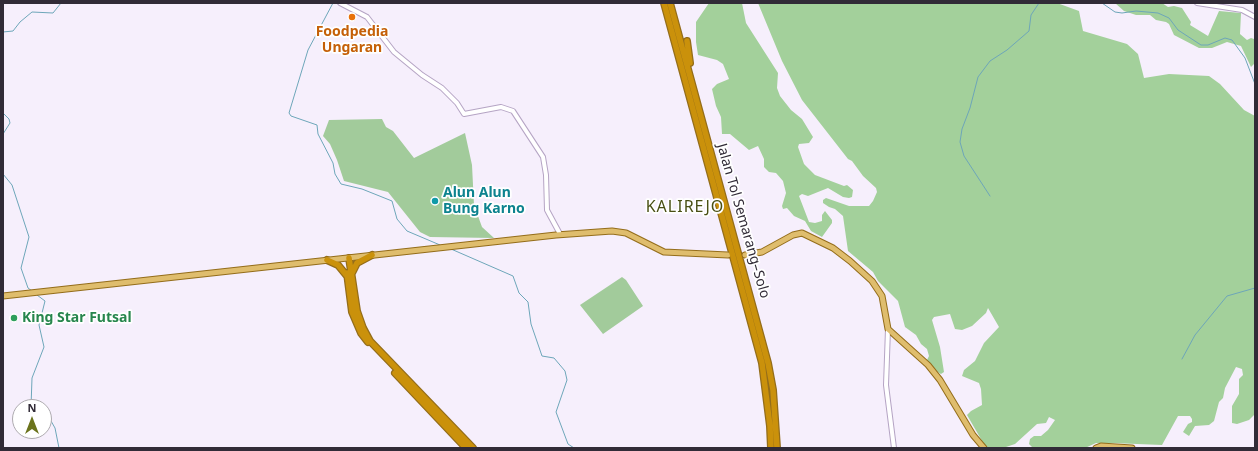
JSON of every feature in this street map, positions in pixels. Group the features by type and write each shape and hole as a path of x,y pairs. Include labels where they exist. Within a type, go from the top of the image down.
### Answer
{"highway":[{"name":"Jalan Tol Semarang–Solo","path":"664,3 762,363 770,426 771,448"},
{"name":"Jalan Tol Semarang–Solo","path":"670,3 768,363 773,390 777,448"},
{"path":"687,41 692,80"},
{"path":"691,116 698,128"},
{"path":"349,276 357,263 372,255"},
{"path":"348,258 352,312 361,333 376,353 466,448"},
{"path":"326,260 338,265 349,276 357,311 363,328 370,341 473,448"}],"main road":[{"path":"3,296 560,234 618,231 664,252 728,254"},
{"path":"745,255 762,252 798,233 809,234 833,248 872,281 882,296 888,329 893,335 928,364 940,380 973,435 984,448"},
{"path":"887,337 893,335"},
{"path":"1096,448 1114,446 1132,448"}],"street":[{"path":"340,3 367,17 394,52 422,75 442,88 457,103 464,114 502,107 512,111 543,157 546,175 547,210 560,234"},
{"path":"1197,3 1242,10 1255,17"},
{"path":"888,329 886,385 894,448"}],"green space":[{"path":"709,3 742,3 746,23 778,73 777,88 780,96 791,110 802,119 813,137 809,143 799,144 798,147 804,164 815,175 844,186 847,185 853,190 852,197 849,198 843,197 828,188 808,196 802,194 799,196 809,222 815,223 822,221 822,215 825,211 832,220 832,223 822,237 811,231 805,221 794,216 787,208 783,209 782,206 786,193 783,181 776,173 769,172 764,167 764,159 758,146 749,150 730,134 722,134 721,117 716,106 712,89 717,84 729,79 723,64 717,60 698,55 696,42 696,22"},
{"path":"758,3 1057,3 1079,11 1083,31 1127,44 1138,54 1144,78 1169,74 1209,76 1220,84 1244,110 1255,116 1255,414 1249,420 1237,424 1232,423 1232,406 1239,394 1239,379 1243,375 1242,369 1236,367 1225,388 1223,398 1219,402 1214,421 1209,425 1195,426 1189,436 1183,432 1188,424 1192,422 1192,419 1190,416 1178,416 1162,445 1096,443 1085,448 1033,448 1029,444 1030,439 1034,436 1041,436 1048,430 1055,420 1049,417 1046,423 1037,424 1015,444 1003,448 987,448 967,415 982,405 979,383 962,376 964,370 975,361 984,343 999,327 988,308 986,313 972,326 962,330 955,329 950,314 934,317 932,320 940,347 944,372 941,374 938,372 927,360 929,356 927,349 921,344 916,335 905,327 898,301 878,281 873,272 848,251 843,216 835,209 823,203 823,200 826,198 849,206 869,206 877,192 876,188 863,176 852,161 848,159 802,100 782,61"},
{"path":"1115,3 1162,3 1168,7 1174,6 1182,8 1191,22 1190,25 1208,36 1219,11 1241,13 1240,34 1247,40 1251,38 1254,39 1255,63 1251,67 1241,46 1227,42 1212,48 1199,48 1174,35 1169,24 1166,22 1156,20 1150,15 1136,15 1124,11"},
{"path":"382,119 386,127 393,131 414,158 465,133 472,165 474,205 482,227 494,238 430,237 420,232 388,192 344,181 330,144 323,136 329,120"},
{"path":"622,277 626,280 643,306 603,334 580,305"}],"waterway":[{"path":"3,32 13,31 20,22 32,12 53,13 61,3"},
{"path":"333,3 308,50 289,113 291,116 317,125 318,134 333,163 335,174 341,184 362,189 392,201 397,219 407,231 440,245"},
{"path":"990,196 964,156 960,142 962,129 970,108 978,77 990,61 1007,50 1029,31 1031,15 1039,3"},
{"path":"1102,3 1115,12 1122,13 1136,11 1158,13 1169,18 1178,30 1201,45 1208,45 1225,38 1232,40 1245,58 1255,84"},
{"path":"3,113 9,119 10,123 3,134"},
{"path":"3,174 12,185 29,237 21,268 28,288 32,291"},
{"path":"451,249 513,276 519,293 528,302 531,324 542,356 554,358 565,371 567,380 556,412 568,444 574,448"},
{"path":"1182,359 1195,335 1227,296 1255,288"},
{"path":"31,399 32,378 44,347 39,325 45,301 37,295"},
{"path":"52,423 55,428 59,448"}],"place":[{"name":"Foodpedia Ungaran","path":"352,17"},
{"name":"Alun Alun Bung Karno","path":"435,201"},
{"name":"King Star Futsal","path":"14,318"}],"district":[{"name":"KALIREJO","path":"685,207"}]}
